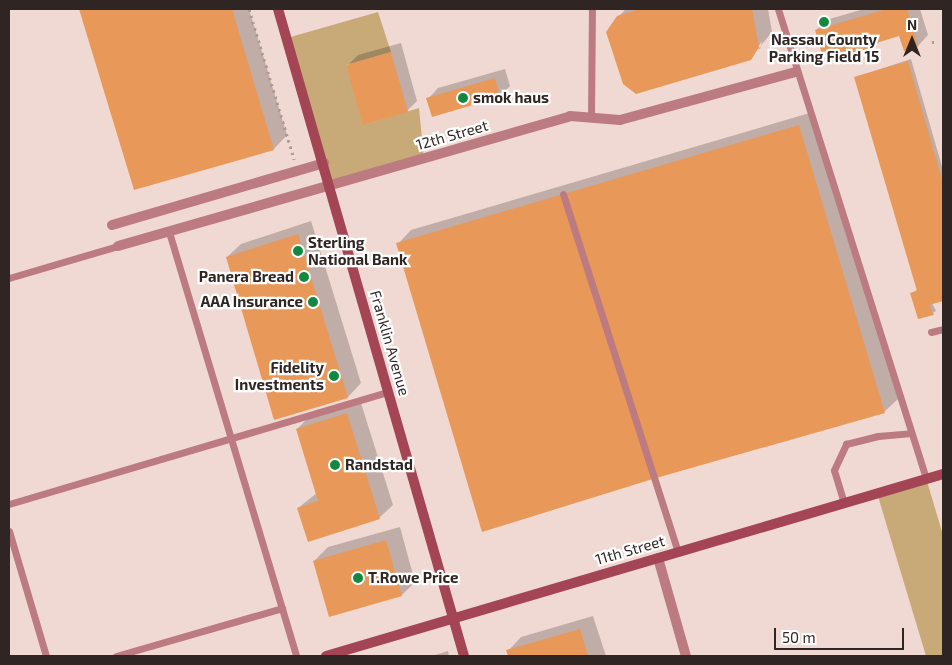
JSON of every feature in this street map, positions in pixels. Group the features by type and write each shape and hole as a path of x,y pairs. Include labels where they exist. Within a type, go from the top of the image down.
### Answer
{"main road":[{"name":"Franklin Avenue","path":"278,9 331,186 464,656"},
{"name":"11th Street","path":"326,656 943,474"}],"street":[{"name":"12th Street","path":"118,246 570,116 620,120 796,72"},
{"path":"112,225 324,163"},
{"path":"658,558 686,656"}],"lane":[{"path":"591,118 592,9"},
{"path":"778,9 796,72 926,478"},
{"path":"563,194 678,552"},
{"path":"169,232 296,656"},
{"path":"9,278 118,246"},
{"path":"931,332 943,329"},
{"path":"9,504 388,392"},
{"path":"844,503 834,470 846,444 878,436 911,433"},
{"path":"9,531 46,656"},
{"path":"116,656 282,608"}],"path":[{"path":"249,9 295,163"}],"shaded area":[{"path":"378,12 391,52 346,65 366,124 419,108 424,159 331,186 287,38"},
{"path":"926,478 943,535 943,656 926,656 877,493"}],"building":[{"path":"79,9 232,9 274,150 134,190"},
{"path":"640,9 752,9 759,47 751,60 636,94 623,84 606,32 617,16"},
{"path":"887,9 907,9 918,47 904,51 899,36 870,45 872,51 852,56 851,50 823,58 815,30"},
{"path":"391,52 408,112 363,125 346,65"},
{"path":"908,61 943,183 943,301 929,305 934,315 918,319 910,293 917,291 854,77"},
{"name":"smok haus","path":"495,78 500,97 432,117 426,98"},
{"path":"799,125 885,413 656,478 482,532 396,243"},
{"path":"298,234 348,398 274,420 226,257"},
{"name":"Randstad","path":"347,413 380,519 308,542 297,508 318,501 296,429"},
{"name":"T.Rowe Price","path":"386,540 402,596 329,617 313,561"},
{"path":"580,629 588,656 508,656 506,650"}],"place":[{"name":"Nassau County Parking Field 15","path":"824,22"},
{"name":"smok haus","path":"463,98"},
{"name":"Sterling National Bank","path":"298,251"},
{"name":"Panera Bread","path":"304,277"},
{"name":"AAA Insurance","path":"313,302"},
{"name":"Fidelity Investments","path":"334,376"},
{"name":"Randstad","path":"335,465"},
{"name":"T.Rowe Price","path":"358,578"}]}
